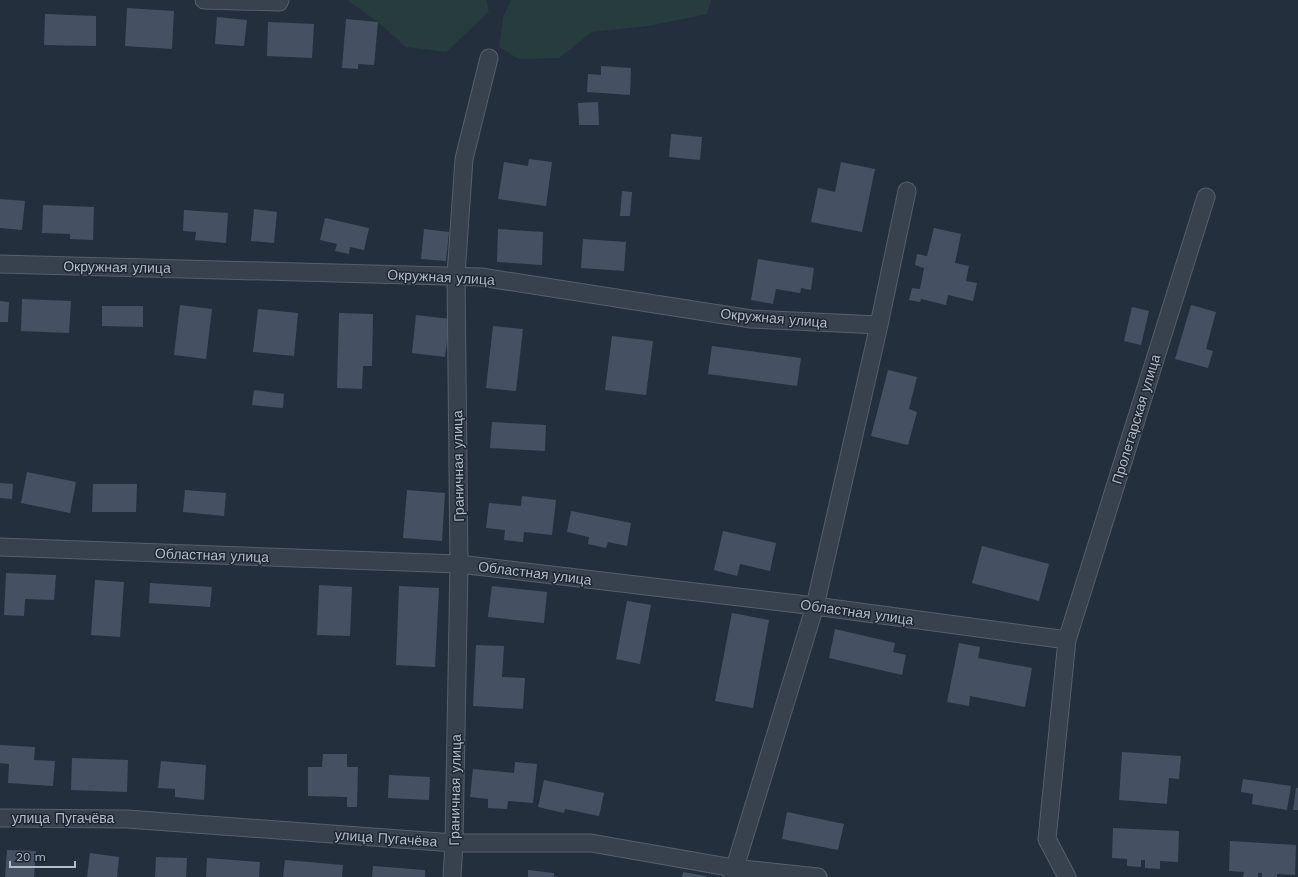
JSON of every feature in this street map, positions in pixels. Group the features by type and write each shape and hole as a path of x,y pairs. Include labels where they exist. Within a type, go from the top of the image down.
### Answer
{"street":[{"path":"204,0 279,2 280,0"},
{"name":"Граничная улица","path":"452,877 454,843 459,564 456,275 464,159 489,58"},
{"path":"733,872 815,606 879,325 907,191"},
{"name":"Пролетарская улица","path":"1067,877 1047,839 1067,640 1206,197"},
{"name":"Окружная улица","path":"0,264 456,275 481,277 751,319 879,325"},
{"name":"Областная улица","path":"0,547 459,564 815,606 1067,640"},
{"name":"улица Пугачёва","path":"0,818 127,819 454,843 591,843 733,872 818,877"}],"green space":[{"path":"347,0 486,0 489,12 446,52 406,47 378,22"},
{"path":"511,0 711,0 707,14 648,26 592,32 559,58 519,59 499,47 503,17"}],"building":[{"path":"127,8 174,11 172,49 125,46"},
{"path":"45,14 96,16 96,46 44,45"},
{"path":"217,17 247,20 244,46 215,44"},
{"path":"346,19 378,22 374,65 358,64 358,69 342,68"},
{"path":"268,22 314,24 312,58 267,56"},
{"path":"601,66 631,68 630,95 587,92 588,74 601,75"},
{"path":"598,102 599,125 579,125 578,103"},
{"path":"671,134 702,137 700,160 669,157"},
{"path":"529,159 552,162 546,206 498,199 504,162 528,166"},
{"path":"841,162 875,169 862,232 811,222 818,188 835,192"},
{"path":"622,191 632,192 630,216 620,216"},
{"path":"0,199 25,201 22,230 0,228"},
{"path":"43,205 94,207 93,240 70,239 70,234 42,233"},
{"path":"254,209 277,212 274,243 251,241"},
{"path":"184,210 228,213 226,243 195,240 196,232 183,231"},
{"path":"325,218 369,228 364,250 350,247 349,254 335,251 337,244 320,240"},
{"path":"934,228 961,234 955,263 969,266 966,281 977,283 973,301 948,295 946,305 921,299 920,302 909,300 912,288 920,289 924,268 915,265 917,254 927,256"},
{"path":"424,229 449,232 446,261 421,259"},
{"path":"498,229 543,232 542,265 497,262"},
{"path":"583,239 626,242 624,271 581,268"},
{"path":"758,259 814,268 811,290 801,288 800,293 776,289 773,304 751,300"},
{"path":"22,299 71,301 69,333 21,331"},
{"path":"0,301 9,302 8,322 0,322"},
{"path":"180,305 212,309 206,359 174,355"},
{"path":"1191,305 1216,312 1206,349 1213,351 1208,368 1175,359"},
{"path":"102,306 143,306 143,327 102,326"},
{"path":"1132,307 1149,311 1141,345 1124,341"},
{"path":"258,309 298,313 294,356 253,352"},
{"path":"339,313 373,314 372,366 363,366 362,389 337,388"},
{"path":"416,315 450,319 445,357 412,353"},
{"path":"493,326 523,329 516,391 486,388"},
{"path":"612,336 653,341 646,395 605,390"},
{"path":"712,346 801,358 797,386 708,374"},
{"path":"888,370 917,377 909,409 917,412 908,445 871,436"},
{"path":"254,390 284,394 283,408 252,405"},
{"path":"492,422 546,425 545,451 490,448"},
{"path":"27,472 76,482 70,513 21,503"},
{"path":"0,483 13,484 12,499 0,498"},
{"path":"93,484 137,484 136,512 92,512"},
{"path":"185,490 226,493 224,516 183,512"},
{"path":"407,490 445,493 442,541 403,538"},
{"path":"522,496 556,500 552,535 524,532 523,542 504,540 505,530 486,528 489,503 521,506"},
{"path":"571,511 631,523 627,546 608,542 606,548 588,544 589,537 567,532"},
{"path":"723,531 776,543 770,571 740,564 737,576 714,570"},
{"path":"982,546 1049,564 1039,601 972,583"},
{"path":"6,573 56,575 54,600 25,599 24,616 4,615"},
{"path":"95,580 124,582 120,637 91,635"},
{"path":"150,583 212,587 210,607 149,603"},
{"path":"319,585 352,587 350,636 317,635"},
{"path":"399,586 439,588 435,667 396,665"},
{"path":"492,586 547,592 544,623 488,617"},
{"path":"627,601 651,605 640,664 616,659"},
{"path":"732,613 769,620 753,708 715,701"},
{"path":"835,629 895,643 893,652 906,655 902,675 829,658"},
{"path":"959,643 980,647 978,658 1032,668 1025,707 970,696 969,706 947,702"},
{"path":"476,645 504,646 502,677 525,678 523,709 473,706"},
{"path":"0,745 35,747 34,760 55,761 53,786 8,783 9,764 0,763"},
{"path":"1122,752 1181,756 1179,779 1169,778 1167,804 1119,800"},
{"path":"323,754 347,754 347,767 358,767 357,807 347,807 347,797 308,796 308,767 322,767"},
{"path":"72,758 128,760 127,792 71,790"},
{"path":"161,761 206,765 204,800 175,797 175,789 158,788"},
{"path":"515,762 537,764 533,803 508,801 507,809 488,808 488,799 470,797 473,769 514,773"},
{"path":"389,775 430,777 429,800 388,798"},
{"path":"1243,779 1291,786 1287,810 1252,804 1253,794 1241,792"},
{"path":"544,780 604,793 599,816 565,809 564,813 538,807"},
{"path":"1296,788 1298,788 1298,810 1293,810"},
{"path":"787,812 844,824 838,850 782,839"},
{"path":"1113,828 1179,831 1178,862 1160,861 1160,869 1145,868 1145,860 1141,860 1141,867 1127,866 1127,859 1112,858"},
{"path":"1230,841 1296,845 1295,875 1277,874 1277,877 1262,877 1262,873 1258,873 1258,877 1243,877 1244,872 1229,871"},
{"path":"7,850 36,851 34,877 5,877"},
{"path":"90,853 119,857 117,877 87,877"},
{"path":"156,857 187,858 186,877 155,877"},
{"path":"207,858 260,862 259,877 206,877"},
{"path":"285,860 343,865 342,877 283,877"},
{"path":"373,866 425,870 425,877 372,877"},
{"path":"528,870 554,873 554,877 528,877"},
{"path":"683,872 706,876 706,877 682,877"}]}
